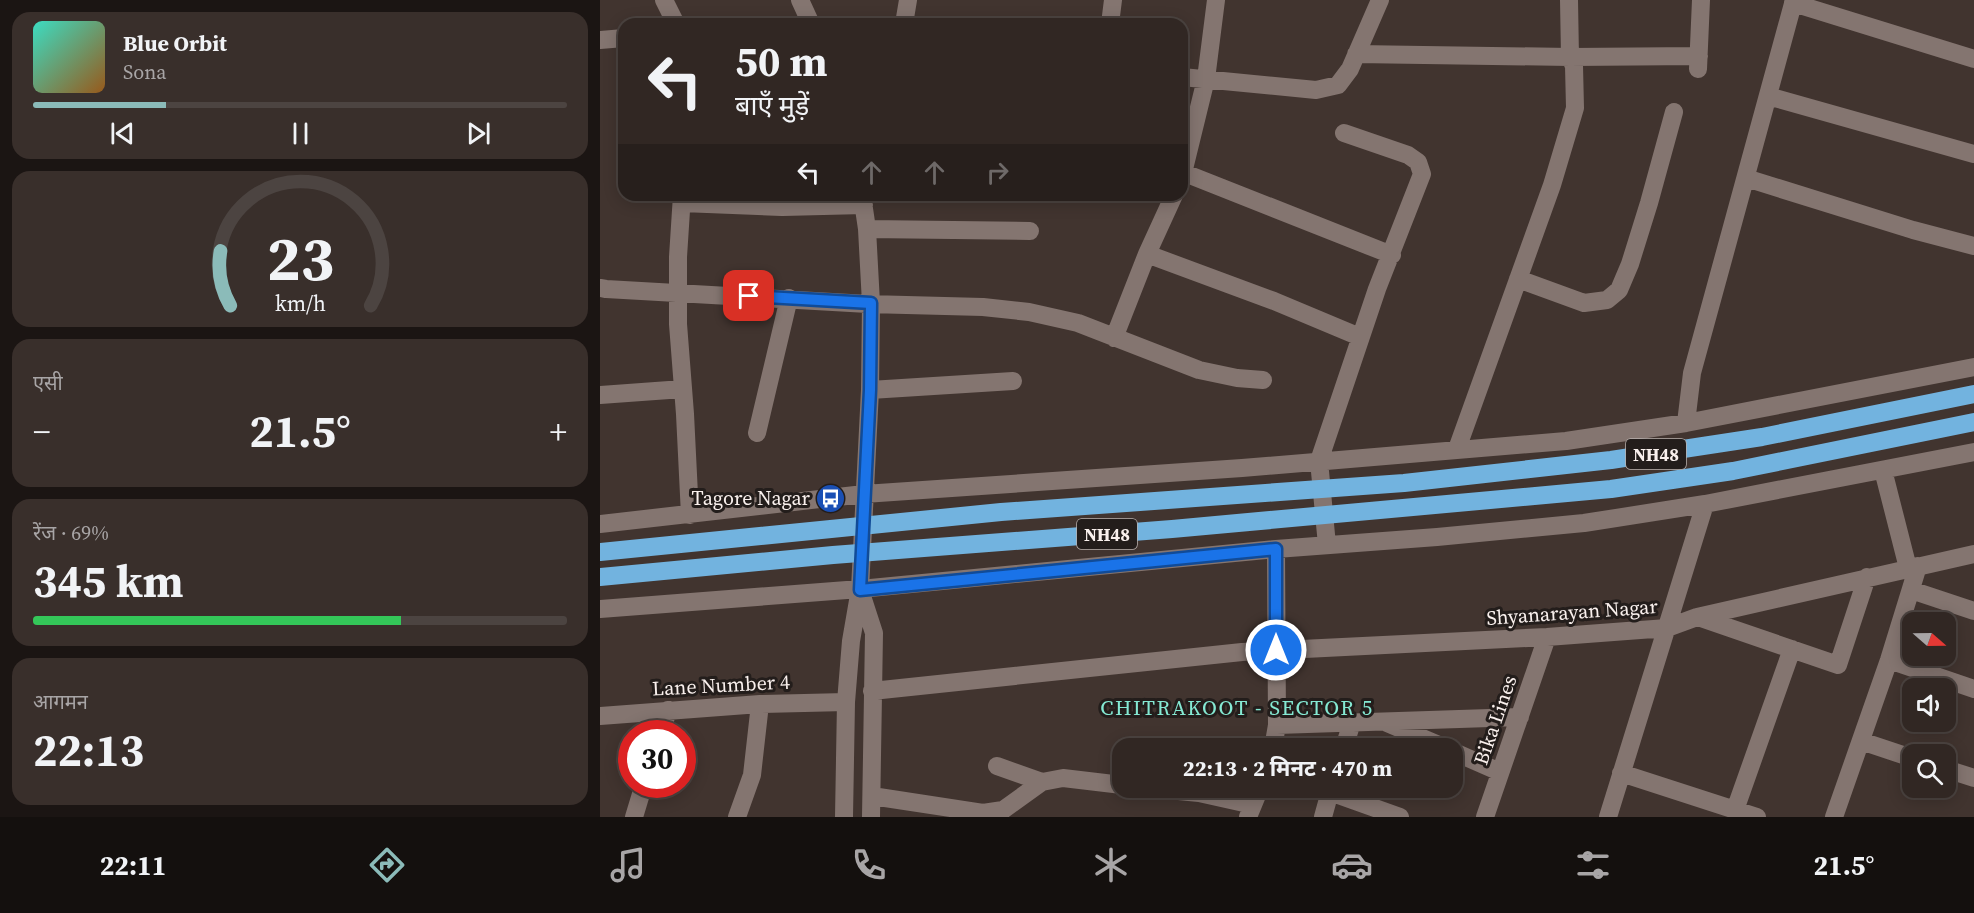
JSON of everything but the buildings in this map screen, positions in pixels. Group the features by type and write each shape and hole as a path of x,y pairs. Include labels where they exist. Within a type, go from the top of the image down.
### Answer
{"highway":[{"name":"NH48","path":"600,552 902,521 1415,481 1611,460 1696,448 1974,394"},
{"name":"NH48","path":"600,576 1336,515 1611,489 1732,471 1974,422"}],"street":[{"path":"664,0 673,18"},
{"path":"800,0 809,18"},
{"path":"810,18 812,0"},
{"path":"905,18 908,0"},
{"path":"1111,18 1113,0"},
{"path":"1188,153 1206,79 1216,0"},
{"path":"1188,78 1316,90 1338,85 1350,69 1380,0"},
{"path":"1457,449 1552,185 1575,108 1574,66 1570,57 1569,0"},
{"path":"1356,54 1570,57 1699,62 1701,0"},
{"path":"1686,423 1692,373 1793,2 1974,59"},
{"path":"600,40 618,38"},
{"path":"1768,96 1974,154"},
{"path":"1518,279 1584,303 1606,300 1618,290 1630,264 1674,112"},
{"path":"1327,545 1319,460 1360,337 1422,174 1418,162 1408,155 1344,133"},
{"path":"1188,176 1392,255"},
{"path":"1746,178 1913,230 1974,246"},
{"path":"682,201 678,257 678,324 690,514"},
{"path":"707,201 782,207 851,201"},
{"path":"844,817 846,702 851,642 860,590 870,390 871,303 863,201"},
{"path":"1114,338 1147,254 1171,201"},
{"path":"867,229 1030,231"},
{"path":"1147,254 1274,301 1360,337"},
{"path":"600,288 678,294 983,307 1029,312 1078,323 1199,370 1237,378 1263,380"},
{"path":"757,433 789,298"},
{"path":"600,524 864,494 1242,468 1566,441 1686,423 1974,367"},
{"path":"870,390 1013,381"},
{"path":"600,395 683,389"},
{"path":"600,609 860,590 1276,549 1584,523 1705,504 1974,452"},
{"path":"1834,817 1911,590 1913,567 1884,470"},
{"path":"1608,817 1705,504"},
{"path":"1275,738 1277,725 1276,549"},
{"name":"Shyanarayan Nagar","path":"872,691 1200,656 1667,628 1697,616 1974,554"},
{"path":"1697,616 1838,665 1868,577"},
{"path":"860,590 874,633 871,817"},
{"path":"1911,590 1974,611"},
{"name":"Bika Lines","path":"1485,817 1546,637"},
{"path":"1735,810 1792,649"},
{"path":"1889,660 1974,689"},
{"name":"Lane Number 4","path":"600,716 760,704 846,702"},
{"path":"752,817 752,775 760,704"},
{"path":"665,720 668,710"},
{"path":"1277,725 1520,717"},
{"path":"1382,721 1422,738"},
{"path":"1347,738 1352,722"},
{"path":"1861,741 1902,755"},
{"path":"1463,756 1500,772"},
{"path":"997,766 1042,782"},
{"path":"1956,772 1974,778"},
{"path":"1621,773 1757,817"},
{"path":"737,817 752,775"},
{"path":"872,796 983,813 1003,810 1042,782 1063,778 1112,784"},
{"path":"634,817 640,798"},
{"path":"1213,798 1251,811"},
{"path":"1323,817 1329,798"},
{"path":"1351,798 1400,817"}],"place":[{"name":"Tagore Nagar","path":"831,498"}],"district":[{"name":"CHITRAKOOT - SECTOR 5","path":"1237,707"}],"route":[{"path":"749,296 871,303 870,390 860,590 1276,549 1276,650"}]}
